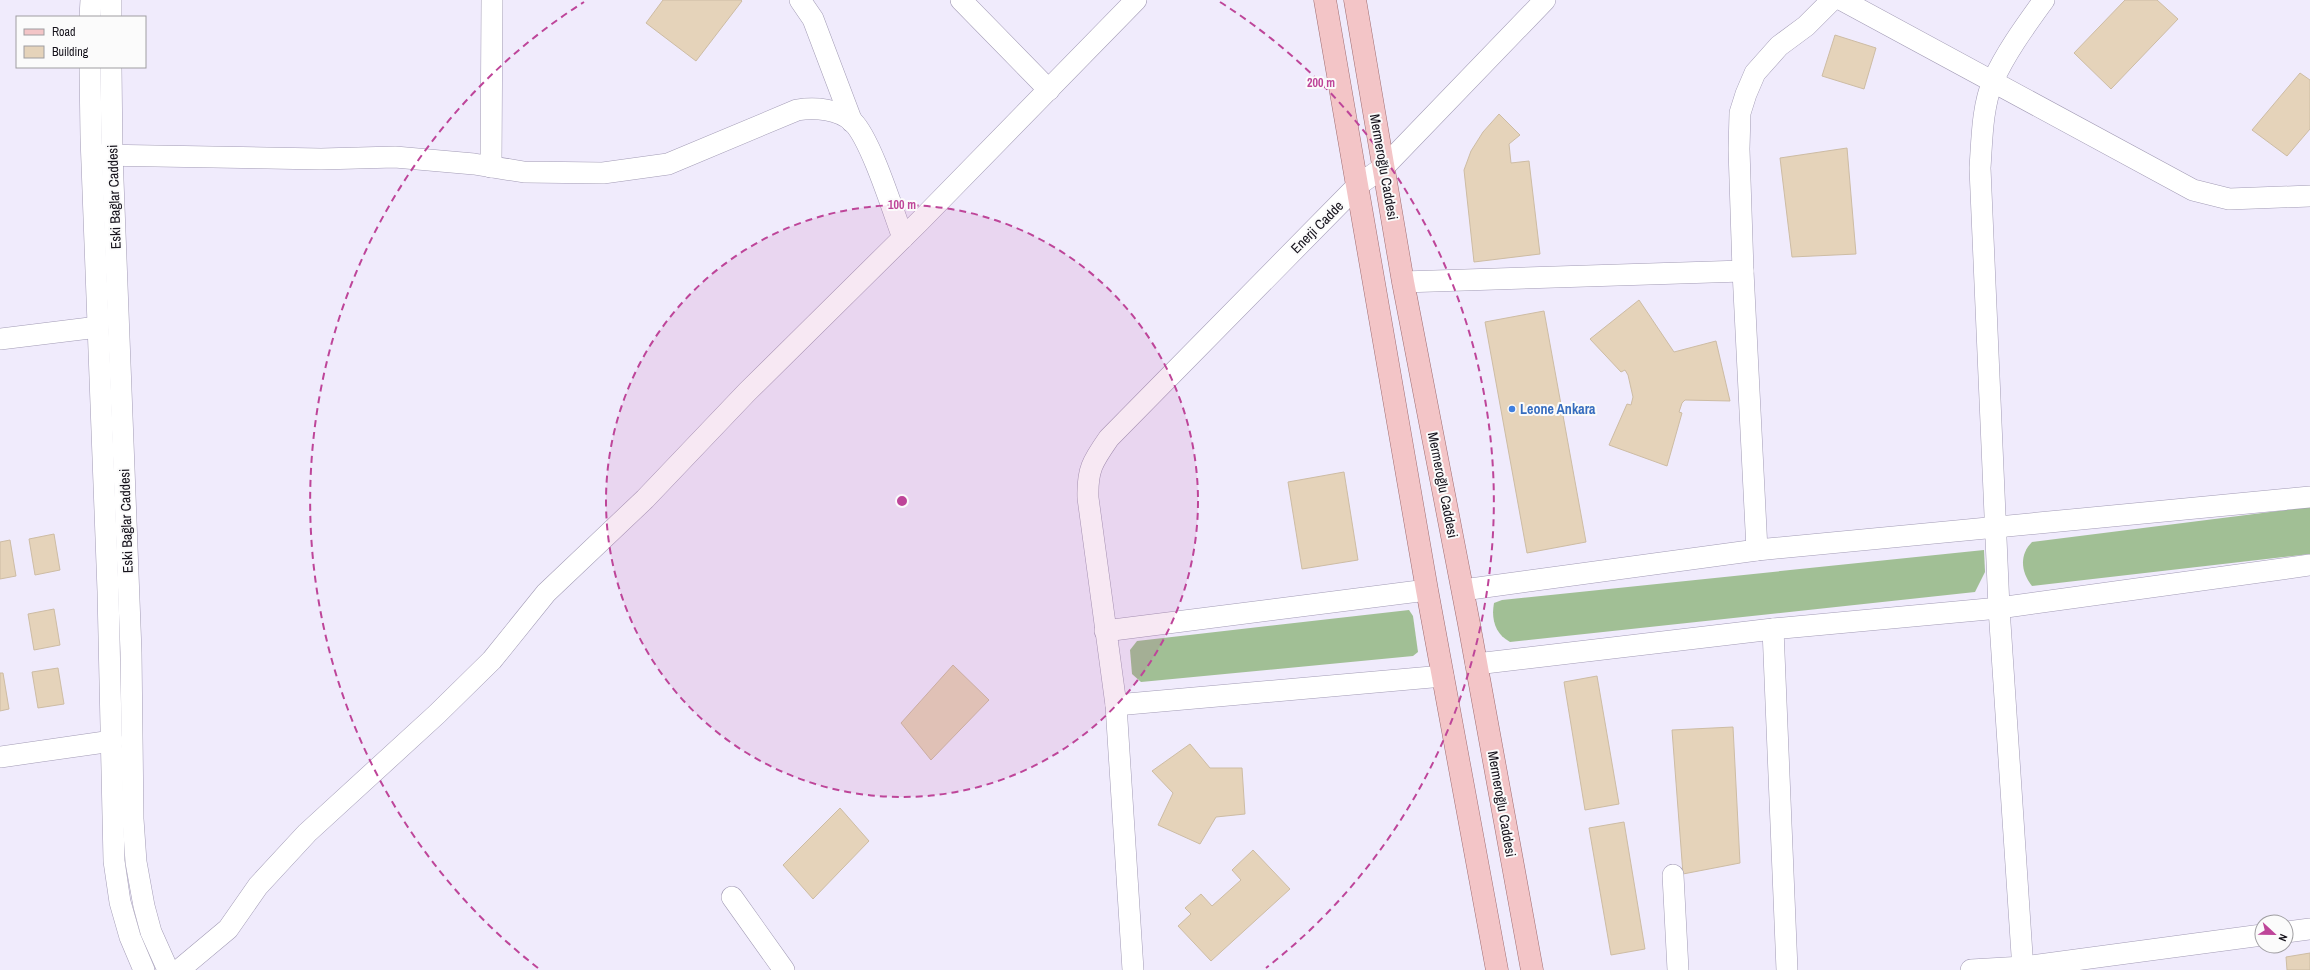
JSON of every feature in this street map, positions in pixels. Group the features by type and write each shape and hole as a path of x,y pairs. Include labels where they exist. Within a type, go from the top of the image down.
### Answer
{"main road":[{"name":"Mermeroğlu Caddesi","path":"1325,0 1427,590 1497,970"},
{"name":"Mermeroğlu Caddesi","path":"1355,0 1404,282 1463,590 1532,970"}],"street":[{"path":"90,16 91,0"},
{"path":"111,0 111,16"},
{"path":"491,167 492,0"},
{"path":"800,0 813,19 852,122 867,145 903,238"},
{"path":"961,0 1049,90"},
{"path":"179,970 228,929 258,886 307,833 437,714 492,660 546,593 645,499 747,392 903,238 1136,0"},
{"name":"Enerji Cadde","path":"1105,631 1088,498 1088,478 1093,460 1109,438 1358,186 1384,167 1545,0"},
{"path":"1757,550 1743,271 1739,149 1740,113 1755,73 1779,46 1806,26 1832,0"},
{"path":"1842,0 2193,190 2229,199 2310,196"},
{"path":"2023,968 1999,608 1980,168 1988,100 1993,81 2012,47 2044,0"},
{"name":"Eski Bağlar Caddesi","path":"90,68 91,156 112,741 114,861 120,902 130,937 144,970"},
{"name":"Eski Bağlar Caddesi","path":"111,68 112,154 131,652 133,819 136,862 144,906 151,932 168,970"},
{"path":"91,156 112,154 321,160 395,157 524,172 603,173 668,164 797,110 810,108 825,110 842,115 852,122"},
{"path":"1404,282 1743,271"},
{"path":"0,339 98,327"},
{"path":"1463,590 1757,550 2310,497"},
{"path":"1476,664 1773,629 1999,608 2310,565"},
{"path":"1133,970 1116,705 1105,631 1427,590"},
{"path":"1773,629 1787,970"},
{"path":"1116,705 1443,676"},
{"path":"0,757 112,741"},
{"path":"1673,875 1678,970"},
{"path":"732,897 784,970"},
{"path":"2294,931 2310,929"},
{"path":"1971,970 2023,968 2254,936"}],"green space":[{"path":"2310,507 2310,554 2032,586 2028,581 2024,569 2023,558 2032,542"},
{"path":"1984,550 1985,572 1975,592 1510,642 1501,635 1495,626 1493,615 1494,603 1502,600"},
{"path":"1409,610 1413,616 1418,652 1413,656 1141,682 1132,674 1130,650 1137,641"}],"building":[{"path":"663,0 742,1 696,61 646,23"},
{"path":"2125,0 2157,0 2178,19 2111,89 2074,53"},
{"path":"1835,35 1876,48 1864,89 1822,76"},
{"path":"2300,73 2310,80 2310,129 2287,156 2252,130"},
{"path":"1499,114 1520,135 1509,144 1511,163 1529,161 1540,254 1474,262 1464,170 1471,151 1483,132"},
{"path":"1847,148 1856,254 1792,257 1780,158"},
{"path":"1639,300 1674,352 1716,341 1730,401 1685,400 1682,403 1679,412 1682,413 1667,466 1609,445 1627,404 1631,405 1633,397 1628,375 1625,370 1621,372 1590,339"},
{"path":"1544,311 1586,542 1527,553 1485,322"},
{"path":"1344,472 1358,560 1302,569 1288,482"},
{"path":"54,534 60,570 35,575 29,539"},
{"path":"10,540 16,576 0,579 0,542"},
{"path":"54,609 60,645 34,650 28,614"},
{"path":"953,665 989,700 931,760 901,723"},
{"path":"58,668 64,704 38,708 32,672"},
{"path":"0,673 3,673 9,709 0,711"},
{"path":"1597,676 1619,804 1585,810 1564,682"},
{"path":"1733,727 1740,863 1683,874 1672,730"},
{"path":"1190,744 1210,768 1242,768 1245,814 1216,817 1200,844 1158,825 1173,793 1152,771"},
{"path":"840,808 869,841 813,899 783,865"},
{"path":"1624,822 1645,949 1611,955 1589,828"},
{"path":"1253,850 1290,889 1211,961 1178,926 1191,914 1185,908 1201,894 1212,906 1241,880 1232,870"},
{"path":"2310,953 2310,970 2287,970 2286,957"}],"place":[{"name":"Leone Ankara","path":"1512,409"}]}
